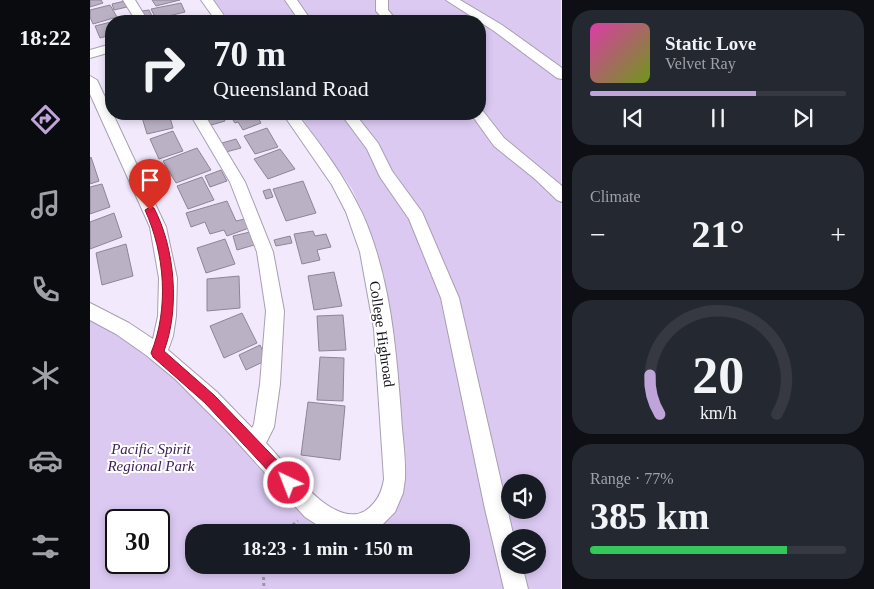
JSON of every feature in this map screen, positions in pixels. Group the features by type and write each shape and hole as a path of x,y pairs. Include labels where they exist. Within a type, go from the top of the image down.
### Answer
{"street":[{"path":"129,0 138,15"},
{"path":"207,0 218,15"},
{"path":"291,0 301,15"},
{"path":"382,0 382,11 386,15"},
{"path":"452,0 477,15"},
{"path":"486,21 562,75"},
{"path":"90,54 105,50"},
{"path":"90,80 105,112"},
{"path":"109,120 158,227 168,278 167,316 164,336 157,353"},
{"path":"90,311 107,319 157,353 209,399 253,445 264,426 270,384 275,310 265,252 238,182 201,120"},
{"name":"College Highroad","path":"253,445 313,509 326,519 342,525 356,525 371,521 385,509 392,493 394,478 390,398 381,305 372,265 359,226 342,190 322,157 294,120"},
{"path":"352,120 373,148 385,173 400,196 416,216 450,298 496,509 516,589"},
{"path":"482,120 499,142 540,175 562,196"}],"path":[{"path":"262,574 264,589"}],"green space":[{"name":"Pacific Spirit Regional Park","path":"214,0 561,0 561,589 90,589 90,320 122,338 179,383 232,435 307,516 318,524 185,524 185,574 470,574 470,524 383,524 400,501 406,470 399,388 385,280 365,217 352,189 303,120 486,120 486,15 225,15"}],"building":[{"path":"90,0 101,0 103,3 90,7"},
{"path":"152,0 180,0 156,6"},
{"path":"125,1 127,7 114,10 112,4"},
{"path":"181,3 185,12 173,15 154,15 151,9"},
{"path":"110,5 116,15 105,15 105,20 93,24 90,10"},
{"path":"149,10 152,15 144,15 142,11"},
{"path":"105,24 105,37 100,38 95,26"},
{"path":"143,120 171,120 173,128 147,134"},
{"path":"208,120 225,121 211,125"},
{"path":"233,120 259,120 261,123 243,130 238,122 235,123"},
{"path":"267,128 278,147 255,154 244,136"},
{"path":"173,131 183,151 159,159 150,139"},
{"path":"236,139 241,148 226,152 222,143"},
{"path":"197,148 211,170 176,183 163,161"},
{"path":"280,149 295,169 268,179 254,159"},
{"path":"90,158 99,181 90,184"},
{"path":"221,170 227,181 210,187 205,176"},
{"path":"202,177 214,200 188,209 177,186"},
{"path":"303,181 316,213 286,221 273,189"},
{"path":"102,184 110,207 90,214 90,187"},
{"path":"270,189 273,197 266,199 263,191"},
{"path":"227,201 236,221 245,219 249,228 227,236 224,230 210,234 205,222 191,227 186,213"},
{"path":"114,213 122,237 90,249 90,222"},
{"path":"313,231 315,236 326,234 331,247 317,250 320,260 302,264 294,234"},
{"path":"250,232 254,245 237,250 233,236"},
{"path":"290,236 292,243 276,246 274,240"},
{"path":"225,239 235,264 206,273 197,248"},
{"path":"126,244 133,276 102,285 96,253"},
{"path":"334,272 342,306 314,310 308,276"},
{"path":"239,276 240,308 207,311 207,279"},
{"path":"242,313 257,343 224,358 210,326"},
{"path":"343,315 346,350 319,351 317,316"},
{"path":"260,345 267,360 246,370 239,355"},
{"path":"320,357 344,358 343,401 317,400"},
{"path":"308,402 345,406 340,460 301,455"}],"route":[{"path":"150,210 158,227 168,278 167,316 164,336 157,353 209,399 289,483"}]}
